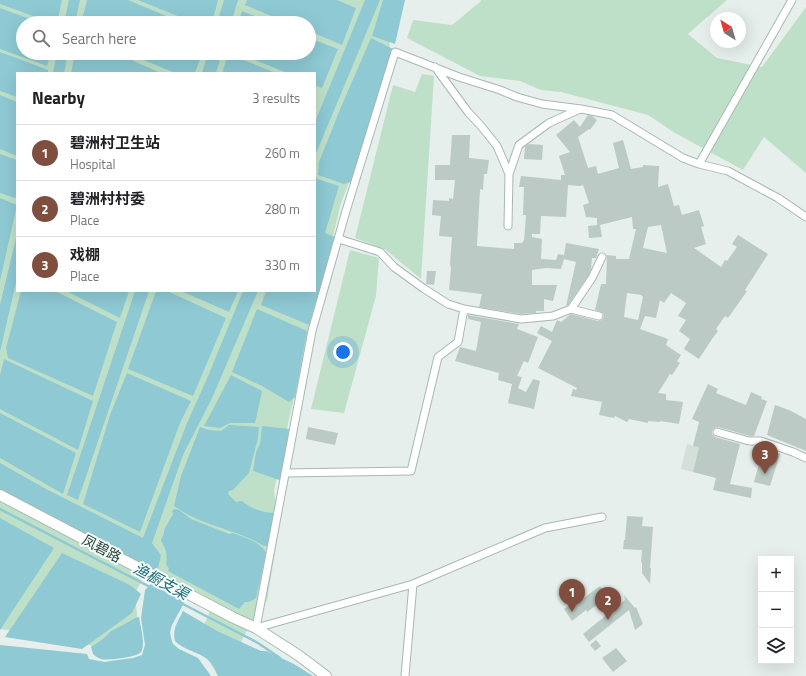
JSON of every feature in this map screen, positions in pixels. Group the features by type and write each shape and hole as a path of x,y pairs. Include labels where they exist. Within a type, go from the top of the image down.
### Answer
{"main road":[{"name":"凤碧路","path":"0,495 234,618 256,628 298,655 326,676"}],"street":[{"path":"699,164 792,0"},
{"path":"602,517 545,528 413,584 256,628 312,331 346,211 395,52 459,77 517,97 542,104 612,115 683,158 699,164 728,171 778,198 806,217"},
{"path":"434,67 496,146 509,174"},
{"path":"508,226 509,174 519,145 549,123 580,109"},
{"path":"339,239 380,252 394,267 448,304 464,309 521,319 553,316 571,309 592,278 602,257"},
{"path":"285,473 411,471 438,357 458,342 464,309"},
{"path":"571,309 598,316"},
{"path":"717,432 749,442 761,441 794,452 806,458"},
{"path":"405,676 413,584"}],"shaded area":[{"path":"687,444 699,447 693,472 681,469"}],"green space":[{"path":"0,0 400,0 389,37 392,71 341,203 290,415 274,491 279,528 267,601 253,619 241,642 218,676 197,642 214,601 179,582 147,569 135,594 140,643 111,653 73,639 0,629"},
{"path":"481,0 727,0 713,12 710,12 710,15 688,34 717,58 762,67 806,7 806,173 764,137 743,170 675,133 648,115 561,92 541,90 520,81 480,76 407,38 413,20 452,25"},
{"path":"422,74 434,76 421,279 386,250 355,238 393,85 415,92"},
{"path":"350,250 379,258 376,296 344,413 311,409"}],"water":[{"path":"0,0 62,0 59,16 33,16 0,4"},
{"path":"69,0 80,0 77,16 66,16"},
{"path":"87,0 128,0 166,16 83,16"},
{"path":"138,0 218,0 214,16 178,16"},
{"path":"224,0 238,0 233,16 219,16"},
{"path":"247,0 337,0 356,8 342,45 316,34 316,16 271,16 245,5"},
{"path":"365,0 380,0 316,154 316,120"},
{"path":"383,0 405,0 395,44 372,36"},
{"path":"0,8 22,16 16,16 16,55 0,49"},
{"path":"242,11 254,16 240,16"},
{"path":"371,38 393,49 351,182 344,184 318,175 319,162"},
{"path":"316,41 338,49 322,88 316,85 316,72 285,72 255,60 316,60"},
{"path":"0,52 16,58 16,60 21,60 48,70 48,72 16,72 16,97 0,91"},
{"path":"30,60 49,60 47,66"},
{"path":"56,60 67,60 64,72 53,72"},
{"path":"74,60 131,60 159,72 71,72"},
{"path":"144,60 200,60 195,72 173,72"},
{"path":"206,60 220,60 216,72 202,72"},
{"path":"226,60 243,60 273,72 222,72"},
{"path":"0,95 16,102 16,156 0,149"},
{"path":"0,154 16,160 16,197 15,198 0,193"},
{"path":"316,178 339,186 325,233 335,237 309,325 261,305 266,292 316,292"},
{"path":"0,198 16,205 16,209 0,281"},
{"path":"16,238 16,282 0,352 0,305"},
{"path":"21,292 57,292 117,322 93,396 8,358 6,348"},
{"path":"68,292 129,292 120,318"},
{"path":"135,292 149,292 78,500 67,495"},
{"path":"156,292 169,292 226,318 193,396 128,369"},
{"path":"183,292 238,292 229,312"},
{"path":"243,292 258,292 212,398 183,455 152,543 161,555 157,573 0,490 0,463 46,489 143,538 187,423"},
{"path":"257,309 307,331 295,397 289,402 262,386 232,372"},
{"path":"4,359 93,401 78,450 0,409 0,375"},
{"path":"127,373 191,401 180,423 140,532 83,504 110,415"},
{"path":"231,375 262,391 255,423 230,423 220,428 204,426"},
{"path":"0,413 76,453 63,494 0,458"},
{"path":"229,425 259,427 258,438 249,473 233,490 229,491 228,494 236,502 242,501 256,510 274,513 270,541 267,546 264,546 242,535 199,520 174,506 181,476 200,427 209,430 221,431"},
{"path":"262,426 289,429 282,479 279,480 253,471 256,452 260,444"},
{"path":"176,509 191,519 229,534 233,533 242,536 257,544 264,550 266,554 256,598 249,602 245,602 239,609 168,571 169,568 166,565 166,552 161,541 165,528 173,514 172,510"},
{"path":"0,518 54,548 0,630"},
{"path":"62,553 130,585 141,594 132,613 82,649 5,637"},
{"path":"152,583 185,601 172,625 170,632 173,644 179,649 198,658 211,676 0,676 0,645 87,654 89,659 105,662 133,658 142,655 145,645 141,618 145,590"},
{"path":"183,611 217,631 294,664 313,676 218,676 208,660 199,654 184,648 175,641 174,632"},
{"path":"139,617 143,644 139,654 122,658 101,659 93,654 91,647 103,639 111,631"}],"building":[{"path":"588,115 597,120 590,130 589,129 578,137 588,168 596,166 598,174 619,168 613,143 623,140 631,169 643,167 643,165 659,166 658,187 668,184 674,206 679,205 682,215 699,210 704,226 701,227 706,244 694,248 721,267 725,260 727,261 737,247 732,244 738,235 768,254 745,290 747,291 728,318 725,316 716,329 718,331 699,359 684,349 690,339 679,331 686,320 678,316 686,303 671,293 664,303 660,300 656,318 645,316 640,329 668,339 666,345 681,355 677,361 680,363 672,375 670,374 658,393 666,394 666,400 683,402 679,424 660,421 648,421 648,423 629,419 627,422 615,416 614,418 599,415 602,402 571,396 573,389 576,390 577,388 538,368 552,341 537,333 541,326 552,332 557,320 561,322 571,314 598,321 602,320 604,317 603,313 595,310 601,284 606,284 607,255 616,256 616,259 629,259 636,229 633,229 632,217 600,225 602,237 589,238 588,226 597,225 597,218 586,217 583,205 589,203 583,185 568,185 566,217 541,216 540,234 532,234 532,237 542,239 541,259 556,260 558,254 564,255 566,243 599,249 596,258 592,258 591,269 588,276 568,305 566,306 576,262 564,259 561,269 546,268 532,270 532,285 557,285 553,301 544,299 544,311 521,314 479,307 482,294 449,290 452,237 439,236 441,216 432,215 433,200 449,201 449,198 453,199 455,180 435,180 435,165 450,165 452,135 470,135 469,158 489,160 487,174 484,174 483,190 480,189 477,246 514,249 514,243 522,243 524,241 526,215 523,215 524,187 519,187 521,176 561,180 561,175 565,175 559,156 570,152 556,135 574,120 580,127","holes":["661,225 667,253 643,248 648,227","627,293 641,295 643,297 638,320 624,317"]},
{"path":"529,144 543,145 542,160 524,159 525,146"},
{"path":"427,271 436,271 434,285 426,284"},
{"path":"468,315 519,324 517,329 538,337 528,363 524,361 517,376 522,377 518,388 526,392 533,379 540,381 534,409 508,403 512,384 498,380 499,373 455,361 460,347 476,351 481,322 468,319"},
{"path":"708,384 718,389 716,393 746,405 751,392 767,401 754,436 718,427 714,428 712,431 712,434 715,437 740,444 730,484 752,488 751,498 713,490 716,478 693,472 699,447 693,446 699,422 692,419"},
{"path":"775,405 789,410 806,419 806,451 767,435"},
{"path":"308,427 338,433 335,445 306,439"},
{"path":"763,449 780,454 770,486 754,482"},
{"path":"627,516 643,517 642,526 653,527 650,584 642,573 642,550 623,549"},
{"path":"600,586 608,597 587,612 586,610 572,621 564,609 571,604 573,606"},
{"path":"624,595 635,608 636,607 643,624 635,630 629,610 589,642 583,634 625,600"},
{"path":"596,640 601,646 595,651 590,645"},
{"path":"616,648 627,661 613,672 602,658"}],"waterway":[{"name":"渔橱支渠","path":"0,509 150,587"},
{"name":"渔橱支渠","path":"181,603 258,643 280,658"}],"place":[{"name":"戏棚","path":"765,474"},
{"name":"碧洲村卫生站","path":"572,612"},
{"name":"碧洲村村委","path":"608,620"}]}
